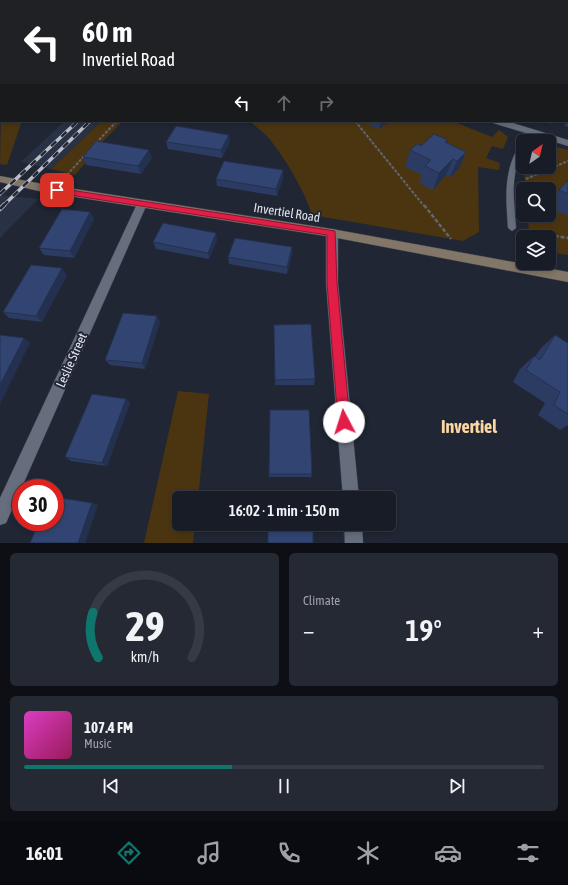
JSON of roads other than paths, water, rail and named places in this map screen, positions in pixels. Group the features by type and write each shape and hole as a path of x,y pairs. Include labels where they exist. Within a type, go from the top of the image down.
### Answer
{"main road":[{"name":"Invertiel Road","path":"0,179 43,188 332,233 568,277"}],"street":[{"path":"499,122 568,143"},
{"name":"Leslie Street","path":"0,517 142,204"},
{"path":"332,233 332,283 350,491"},
{"path":"353,531 354,543"}],"lane":[{"path":"512,228 509,186 516,156"}],"railway":[{"path":"0,194 77,122"},
{"path":"3,206 89,122"},
{"path":"0,209 3,206"}],"district":[{"name":"Invertiel","path":"469,427"}]}
